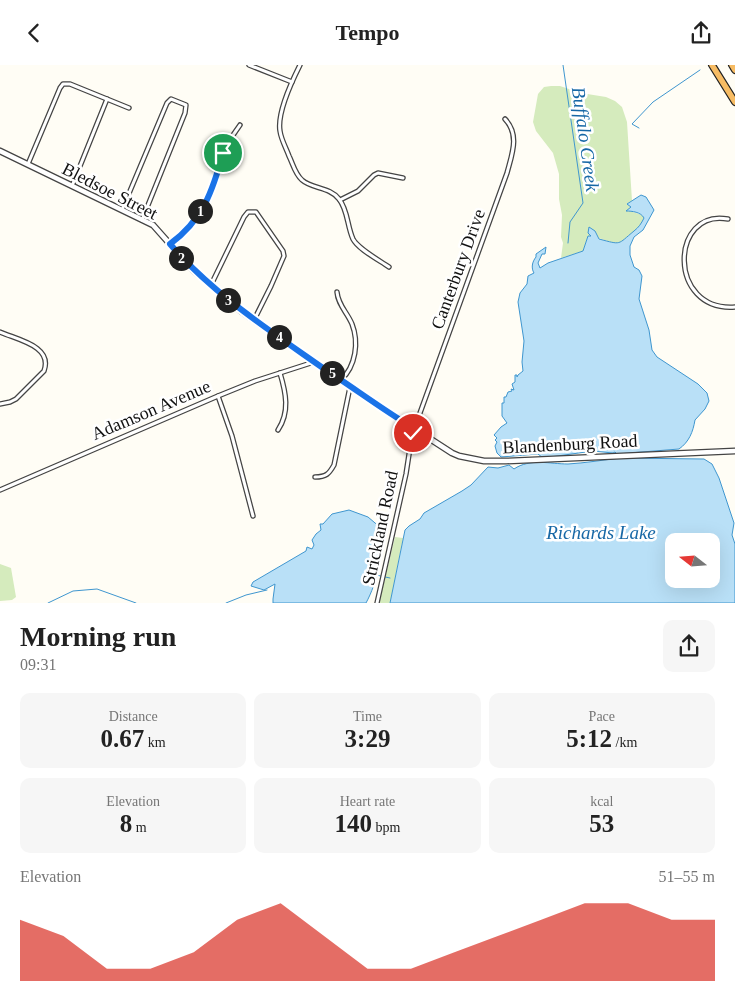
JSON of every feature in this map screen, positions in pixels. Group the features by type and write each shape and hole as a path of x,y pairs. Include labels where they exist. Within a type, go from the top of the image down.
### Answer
{"highway":[{"path":"712,65 735,102"},
{"path":"732,65 735,70"}],"street":[{"path":"250,65 292,82"},
{"path":"300,65 292,82 280,122 281,136 297,174 309,184 328,191 340,200 354,240 358,245 389,267"},
{"path":"28,165 60,88 63,85 70,84 129,108"},
{"path":"72,187 107,99"},
{"path":"122,210 167,103 171,99 186,105 185,113 142,220"},
{"name":"Canterbury Drive","path":"415,429 508,173 514,146 514,135 511,125 505,119"},
{"path":"170,244 189,227 206,202 213,189 227,145 240,125"},
{"name":"Bledsoe Street","path":"0,151 153,225 193,270 242,312 350,387 415,429"},
{"path":"340,200 358,191 378,173 403,178"},
{"path":"211,285 244,217 248,212 256,212 283,251 284,256 254,320"},
{"path":"728,219 718,217 708,220 700,224 693,232 685,245 684,271 692,289 701,299 716,305 735,307"},
{"path":"337,292 337,300 351,323 355,344 350,368 341,379"},
{"path":"0,332 35,347 44,353 46,365 44,371 16,399 0,404"},
{"name":"Adamson Avenue","path":"0,490 218,396 315,362"},
{"path":"278,430 285,415 286,401 280,373"},
{"path":"315,477 323,477 329,473 334,465 350,387"},
{"path":"218,396 232,436 252,516"},
{"name":"Blandenburg Road","path":"415,429 459,456 484,461 735,451"},
{"name":"Strickland Road","path":"377,603 400,502 412,435 415,429"}],"green space":[{"path":"560,86 581,93 606,97 622,107 627,122 632,201 627,204 631,207 630,211 642,215 644,218 634,233 623,242 614,243 599,238 594,230 590,234 591,236 588,236 583,251 561,258 563,243 561,237 562,215 559,199 559,174 553,153 536,131 533,122 538,94 544,87"},
{"path":"395,537 403,538 390,603 379,603"},
{"path":"0,564 11,568 16,597 12,600 0,601"}],"water":[{"path":"641,195 646,197 654,210 643,230 634,237 630,246 630,255 634,267 639,270 642,276 639,299 649,330 652,350 657,357 698,384 707,393 709,401 705,409 695,420 688,440 679,449 617,454 615,452 593,451 543,458 538,454 501,457 497,453 495,446 497,442 495,440 497,438 494,435 507,423 502,416 502,403 504,403 504,397 506,397 508,392 512,391 511,389 514,390 512,384 515,382 515,375 517,377 523,371 524,341 518,302 520,293 527,284 528,276 534,273 532,265 536,254 546,247 545,254 542,254 538,263 540,268 548,263 583,251 588,236 591,236 588,233 589,227 595,231 599,239 619,243 641,224 644,218 639,213 626,211 631,207 627,204"},
{"name":"Richards Lake","path":"620,458 704,459 712,464 719,478 734,523 732,535 735,544 735,603 390,603 405,530 420,519 424,513 471,485 488,467 498,468 509,465 514,469 540,462 568,464"},
{"path":"349,510 368,517 381,528 382,546 379,566 374,586 366,603 273,603 275,584 264,590 251,586 253,582 306,551 307,547 312,549 314,545 312,540 321,530 320,524 323,524 332,514"}],"waterway":[{"name":"Buffalo Creek","path":"563,65 583,203 570,222 568,243"},
{"path":"639,128 632,124 653,102 700,70"},
{"path":"376,575 390,578"},
{"path":"48,603 73,591 97,589 136,603"},
{"path":"226,603 246,595 267,590"}],"route":[{"path":"223,153 213,189 206,202 189,227 170,244 193,270 242,312 350,387 415,429 413,433"}]}
